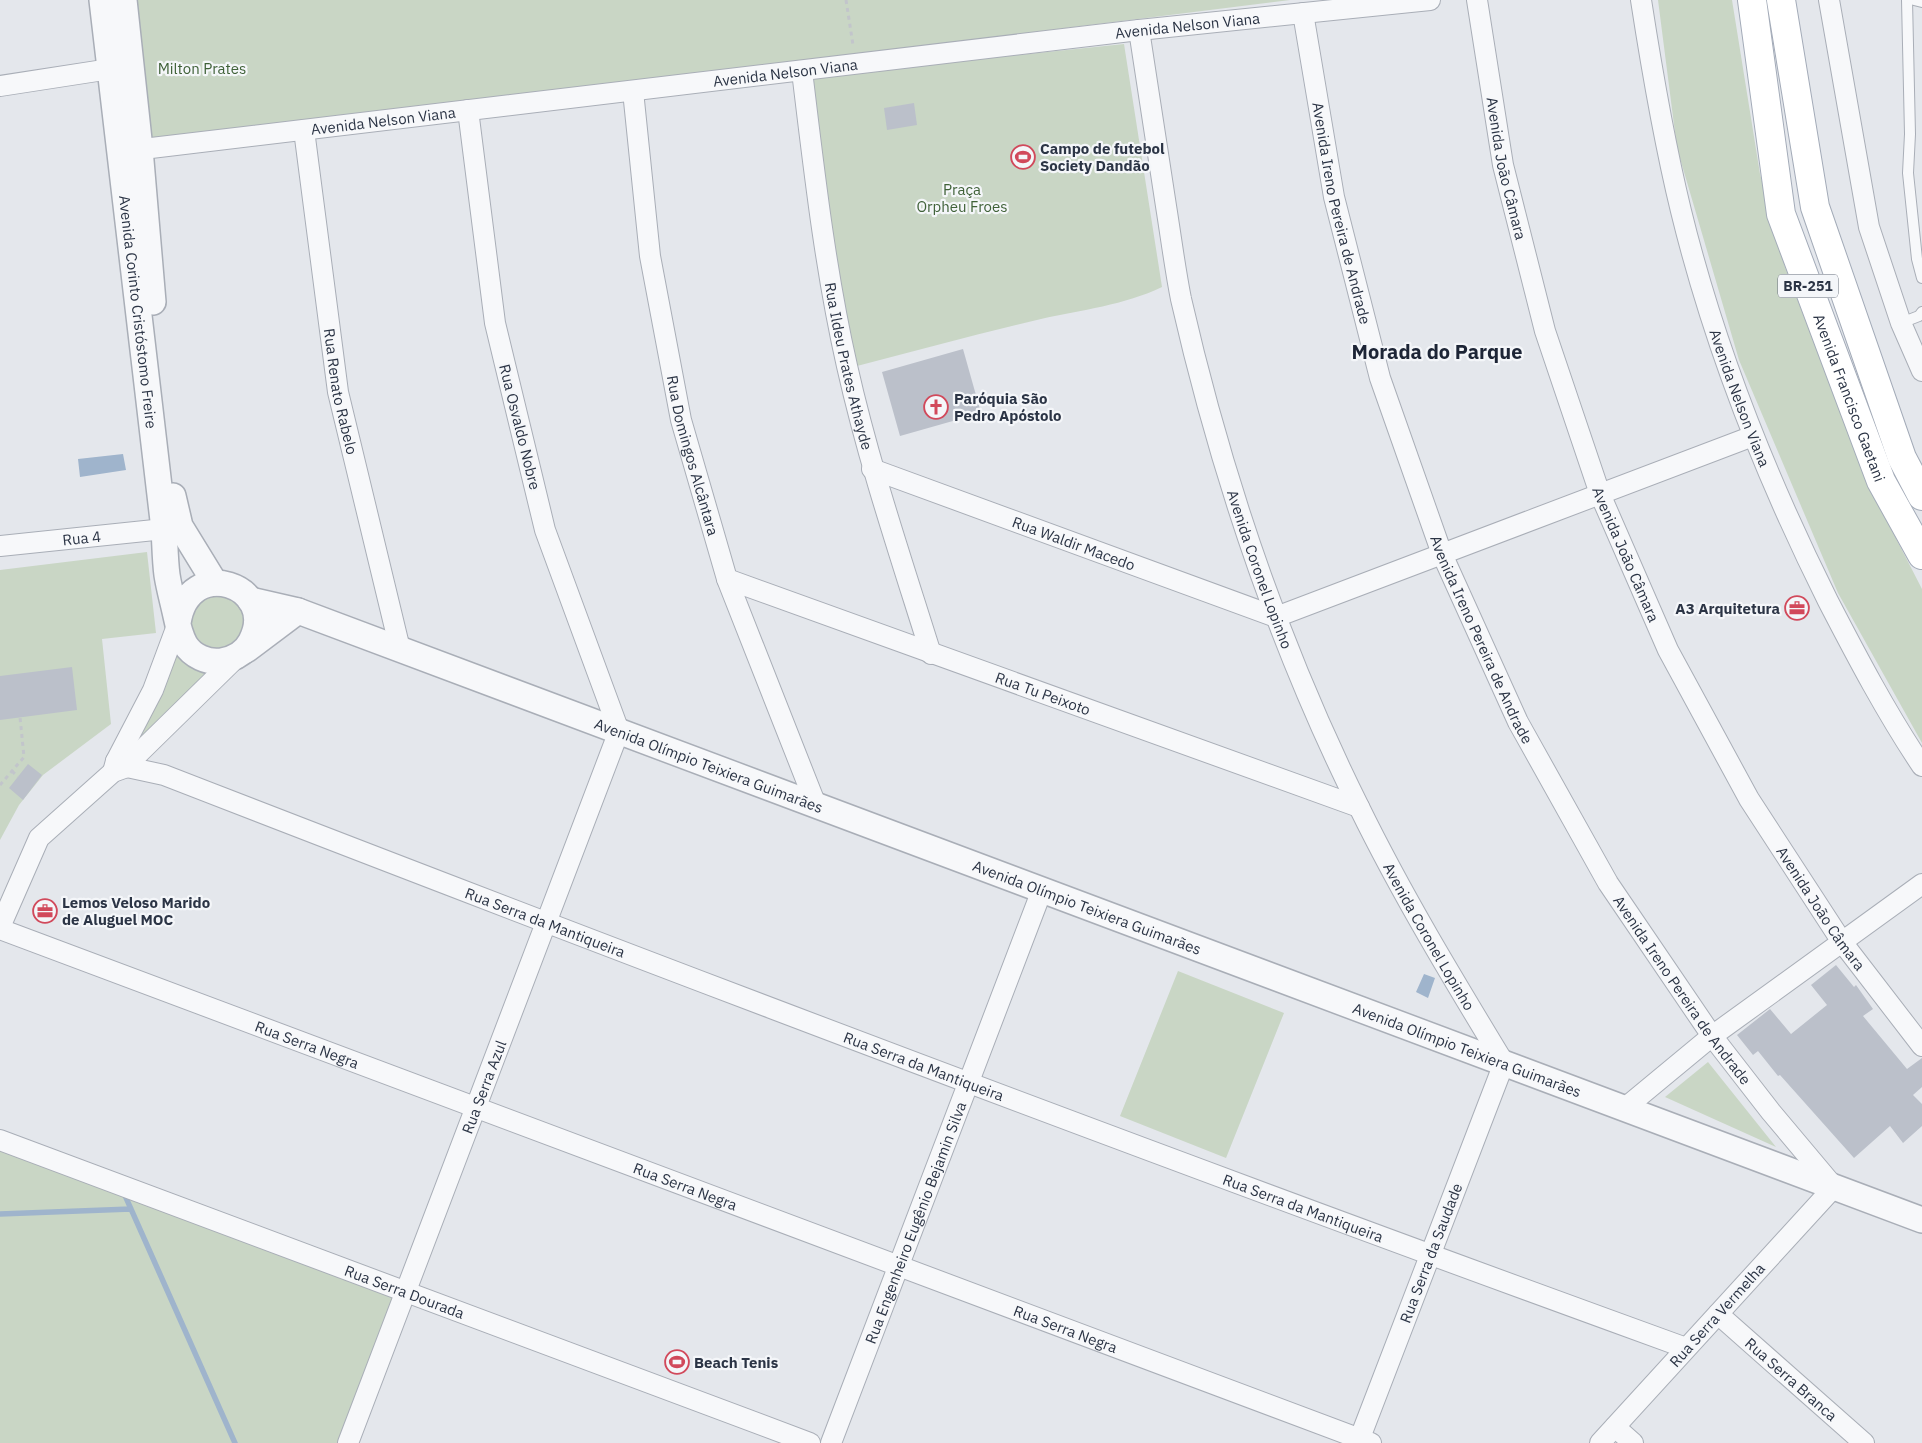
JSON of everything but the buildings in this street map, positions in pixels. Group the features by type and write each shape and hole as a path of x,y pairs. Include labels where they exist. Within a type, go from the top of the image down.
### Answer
{"main road":[{"name":"Avenida Francisco Gaetani","path":"1752,0 1781,214 1881,481 1922,555"},
{"path":"1781,0 1815,207 1902,458 1922,496"}],"street":[{"name":"Avenida Corinto Cristóstomo Freire","path":"102,0 110,69 130,151"},
{"name":"Avenida Corinto Cristóstomo Freire","path":"124,0 130,151 149,344 167,576 178,624 183,641 195,654 206,660 218,662 242,653 298,611"},
{"name":"Avenida Nelson Viana","path":"130,151 634,90 856,66 1139,30 1430,0"},
{"name":"Avenida João Câmara","path":"1477,0 1504,165 1545,331 1600,494 1673,658 1749,799 1842,942 1922,1046"},
{"name":"Avenida Nelson Viana","path":"1641,0 1656,98 1682,212 1714,325 1753,436 1799,544 1852,648 1922,766"},
{"path":"1830,0 1869,226 1902,323 1922,371"},
{"name":"Avenida Ireno Pereira de Andrade","path":"1304,13 1334,198 1380,378 1442,554 1518,722 1608,883 1712,1036 1771,1112 1834,1187"},
{"name":"Avenida Coronel Lopinho","path":"1139,30 1181,296 1208,405 1240,512 1276,617 1316,713 1359,807 1428,937 1504,1063"},
{"path":"0,86 110,69"},
{"name":"Rua Ildeu Prates Athayde","path":"802,71 819,214 847,366 872,469 931,654"},
{"name":"Rua Domingos Alcântara","path":"634,90 650,256 681,420 727,579 816,805"},
{"name":"Rua Osvaldo Nobre","path":"468,110 495,322 522,436 545,530 619,731"},
{"name":"Rua Renato Rabelo","path":"304,130 338,392 400,649"},
{"name":"Avenida Corinto Cristóstomo Freire","path":"149,344 171,487 180,526 215,583"},
{"path":"1276,617 1753,436"},
{"name":"Rua Waldir Macedo","path":"872,469 1276,617"},
{"name":"Rua 4","path":"0,546 164,529"},
{"name":"Rua Tu Peixoto","path":"727,579 1359,807"},
{"path":"0,928 39,838 242,653 255,635 257,623 255,611 244,592 225,583 215,583 203,586 193,592 185,601 153,690 123,761"},
{"name":"Avenida Olímpio Teixiera Guimarães","path":"250,600 298,611 1922,1220"},
{"name":"Rua Serra Azul","path":"348,1443 619,731"},
{"name":"Rua Serra da Mantiqueira","path":"123,761 969,1082 1430,1255 1686,1348"},
{"path":"1625,1108 1712,1036 1922,884"},
{"name":"Rua Engenheiro Eugênio Bejamin Silva","path":"831,1443 1042,890"},
{"name":"Rua Serra Negra","path":"0,928 1363,1442"},
{"name":"Rua Serra da Saudade","path":"1363,1442 1430,1255 1504,1063"},
{"name":"Rua Serra Dourada","path":"0,1140 810,1443"},
{"name":"Rua Serra Vermelha","path":"1600,1443 1834,1187"},
{"name":"Rua Serra Branca","path":"1718,1314 1864,1443"},
{"path":"1615,1427 1633,1443"}],"lane":[{"path":"1907,0 1910,134 1908,173 1917,259 1922,278"},
{"path":"1914,0 1922,2"},
{"path":"1902,323 1919,316 1922,312"}],"path":[{"path":"846,0 856,66"},
{"path":"0,785 24,757 20,717"},
{"path":"12,771 18,777"}],"green space":[{"name":"Milton Prates","path":"125,0 1290,0 141,144"},
{"path":"1658,0 1732,0 1760,174 1785,267 1867,482 1922,589 1922,743 1838,593 1739,360 1677,148"},
{"name":"Praça Orpheu Froes","path":"1124,44 1162,287 1118,303 1041,319 857,366 825,215 808,77"},
{"path":"147,552 156,633 102,639 111,724 43,775 19,805 0,840 0,570"},
{"path":"206,589 246,600 247,643 203,655 183,613"},
{"path":"177,640 224,664 128,750"},
{"path":"1178,971 1284,1013 1226,1158 1120,1116"},
{"path":"1708,1062 1776,1147 1665,1097"},
{"path":"0,1140 405,1291 348,1443 0,1443"}],"water":[{"path":"123,454 126,470 80,477 78,459"},
{"path":"1424,974 1435,978 1428,998 1416,992"}],"waterway":[{"path":"123,1191 235,1443"},
{"path":"0,1214 131,1209"}],"place":[{"name":"Campo de futebol Society Dandão","path":"1023,157"},
{"name":"Paróquia São Pedro Apóstolo","path":"936,407"},
{"name":"A3 Arquitetura","path":"1797,608"},
{"name":"Lemos Veloso Marido de Aluguel MOC","path":"45,911"},
{"name":"Beach Tenis","path":"677,1362"}],"district":[{"name":"Morada do Parque","path":"1437,351"}]}
